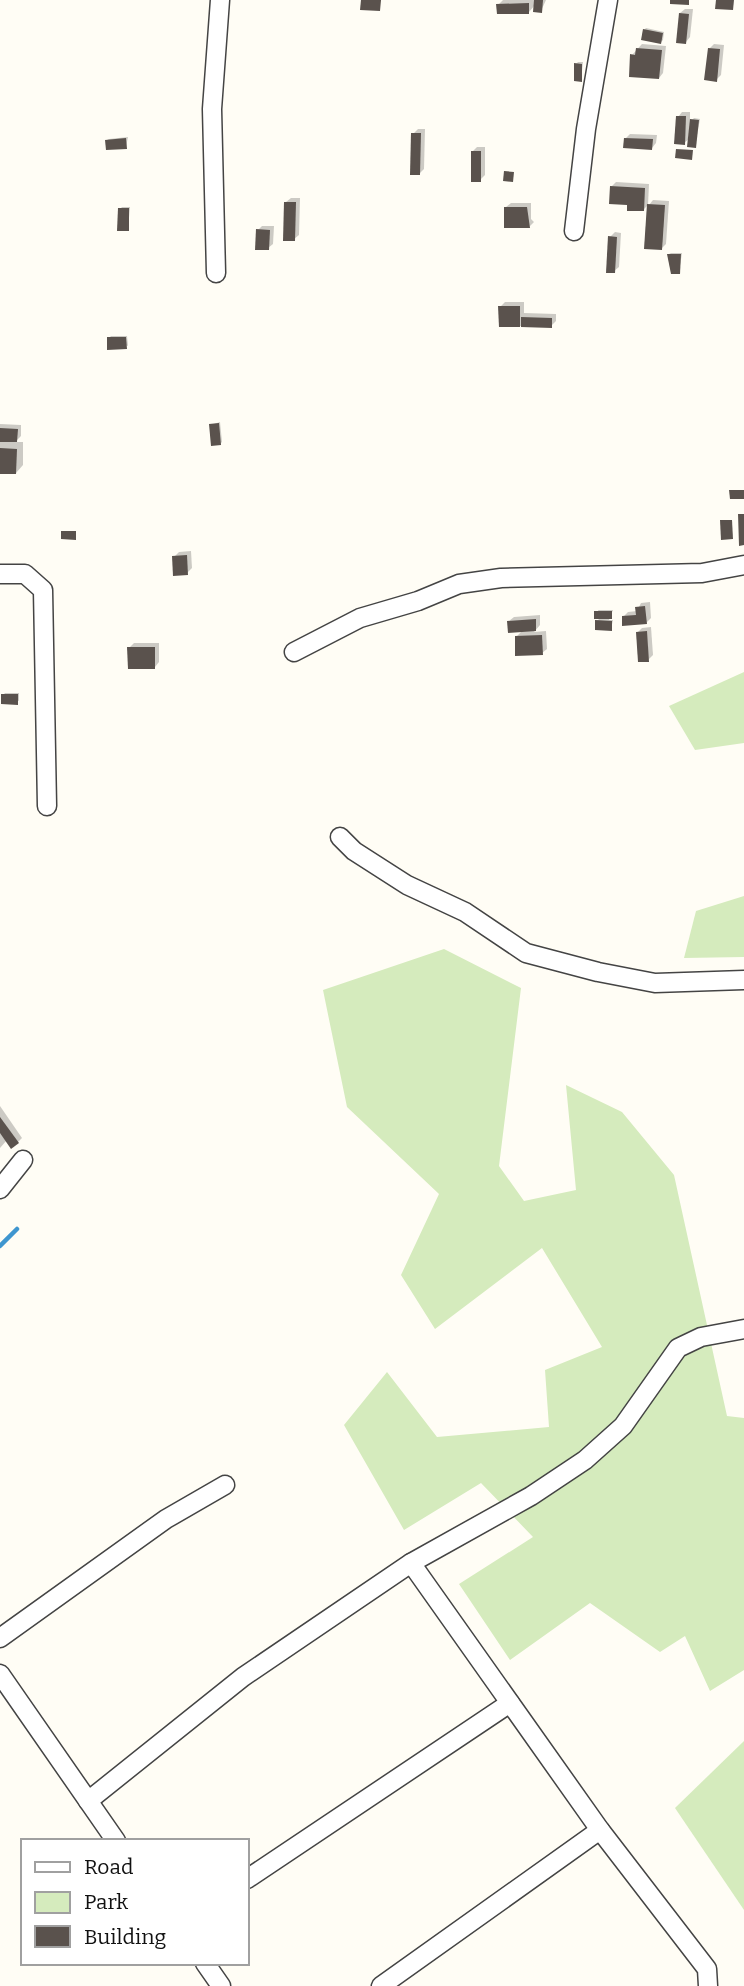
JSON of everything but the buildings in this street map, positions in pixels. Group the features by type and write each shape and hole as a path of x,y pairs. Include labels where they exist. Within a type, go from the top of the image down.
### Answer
{"street":[{"path":"216,273 212,109 220,0"},
{"path":"574,231 586,129 608,0"},
{"path":"294,652 360,618 418,601 459,584 501,578 702,573 744,565"},
{"path":"0,574 25,574 43,590 47,806"},
{"path":"340,837 354,851 396,878 465,912 526,953 598,972 655,983 744,980"},
{"path":"0,1189 23,1160"},
{"path":"88,1801 243,1677 411,1563 531,1496 585,1460 622,1426 678,1348 701,1337 744,1329"},
{"path":"0,1639 166,1519 225,1485"},
{"path":"411,1563 600,1830 706,1969 708,1986"},
{"path":"0,1674 115,1839"},
{"path":"248,1878 510,1703"},
{"path":"381,1986 600,1830"},
{"path":"206,1965 221,1986"}],"green space":[{"path":"744,672 744,743 695,750 669,706"},
{"path":"744,896 744,957 684,958 696,911"},
{"path":"444,949 521,988 499,1166 524,1201 576,1190 566,1085 622,1112 674,1175 727,1416 744,1418 744,1670 710,1691 685,1636 660,1652 590,1603 510,1660 459,1584 533,1537 481,1483 404,1530 344,1425 387,1372 437,1437 549,1427 545,1370 602,1347 542,1248 435,1329 401,1275 439,1194 347,1107 323,990"},
{"path":"744,1741 744,1910 675,1808"}],"waterway":[{"path":"0,1246 17,1229"}]}
